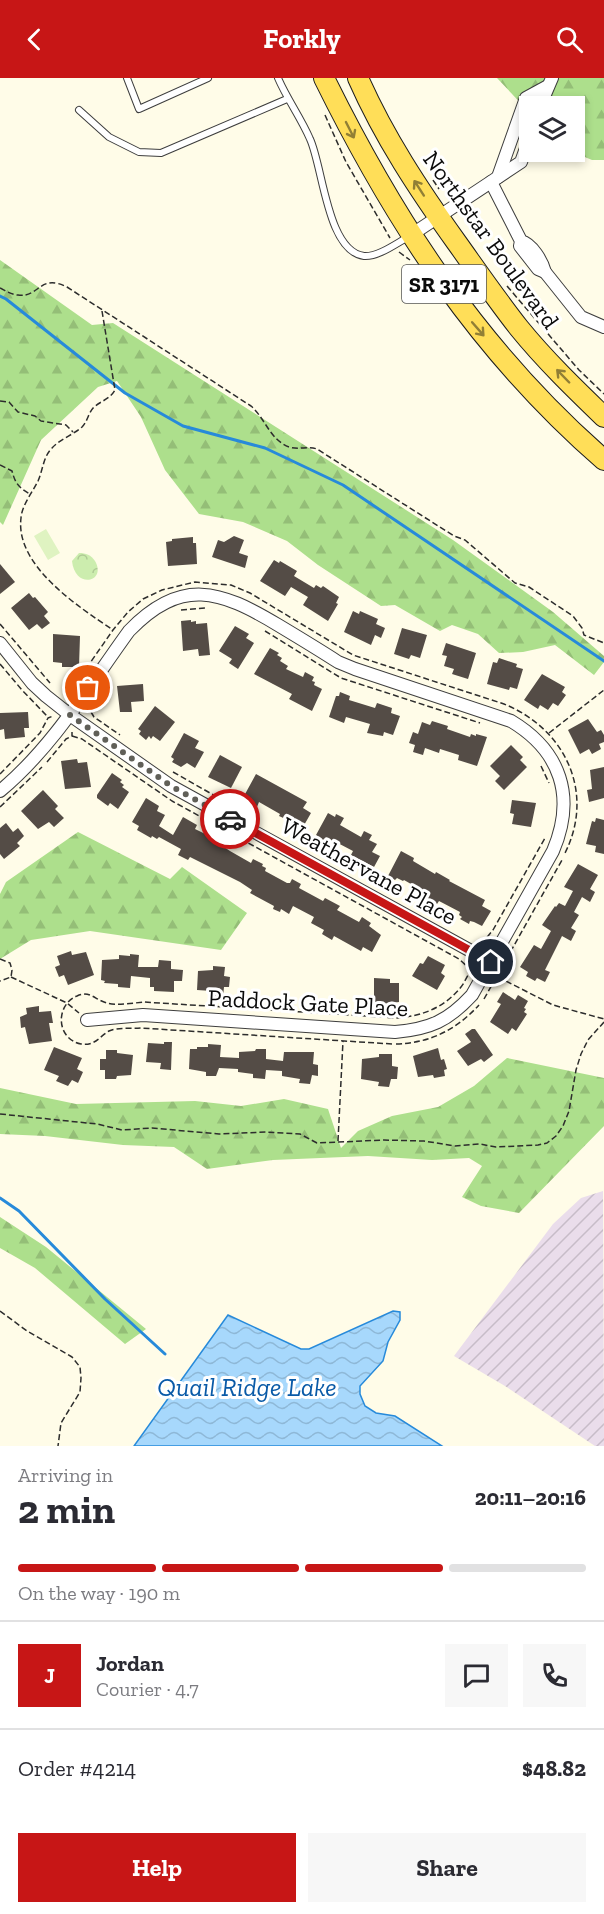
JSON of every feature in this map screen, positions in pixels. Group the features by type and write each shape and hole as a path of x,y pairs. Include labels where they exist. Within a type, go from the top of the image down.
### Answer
{"main road":[{"name":"SR 3171","path":"324,78 367,164 411,236 474,324 542,400 604,460"},
{"name":"Northstar Boulevard","path":"358,78 409,173 445,213 519,328 604,417"}],"street":[{"path":"544,96 550,82"},
{"path":"550,82 526,98 494,180 521,241 520,246 538,269 545,272 581,317 604,327"},
{"path":"411,236 521,162"},
{"name":"Paddock Gate Place","path":"0,791 14,780 45,747 123,638 140,619 171,599 205,594 221,597 253,609 338,662 376,677 496,715 526,730 540,742 551,757 562,787 564,800 562,825 553,851 486,959 472,995 459,1010 432,1026 395,1032 143,1015 87,1020"},
{"name":"Weathervane Place","path":"0,643 32,683 69,714 171,786 486,959"}],"lane":[{"path":"127,78 139,109 208,78"},
{"path":"278,78 287,99 311,140 333,220 343,243 354,252 366,256 377,254 411,236"},
{"path":"79,110 109,137 139,152 161,153 287,99"}],"path":[{"path":"434,181 445,213"},
{"path":"0,288 19,296 27,295 49,282 57,282 251,406 260,414 268,430 288,446 317,449 377,485 454,536 465,540 515,583 529,587 573,616 584,635 604,643"},
{"path":"503,282 579,370 604,394"},
{"path":"102,310 115,390 111,396 94,407 86,421 74,432 51,448 45,457 39,478 21,516 20,530 31,557 62,594 123,638"},
{"path":"0,400 9,402 18,412 35,416 41,421 66,425 74,432"},
{"path":"0,465 8,467 20,488 30,494"},
{"path":"66,693 74,686 113,630 143,599 162,590 195,582 231,585 250,593 353,655 510,706 528,715 549,733 563,752 575,783 577,803 574,829 562,860 498,976 470,1015 451,1030 419,1042 405,1044 141,1028 113,1030 91,1044 81,1044 67,1036 62,1028 62,1010 75,996 90,994 108,1004 144,1002 405,1018 425,1014 450,999 461,987 470,970 486,959 486,948 482,941 493,930 546,834"},
{"path":"175,612 196,607 211,608"},
{"path":"0,624 56,690"},
{"path":"263,631 341,678 488,726"},
{"path":"549,733 604,690"},
{"path":"61,692 66,693"},
{"path":"0,807 33,777 66,739 72,736 66,693"},
{"path":"92,704 91,711 94,717 122,736"},
{"path":"0,774 40,733 48,718 91,711"},
{"path":"538,761 549,785"},
{"path":"167,769 251,816"},
{"path":"0,959 10,963 11,977"},
{"path":"0,1114 97,1124 122,1130 152,1128 219,1134 266,1132 300,1134 317,1143 415,1141 455,1146 480,1144 496,1147 547,1143 563,1126 569,1111 581,1054 588,1040 604,1020 553,1005 498,976"},
{"path":"0,981 11,977 67,1003 87,1020"},
{"path":"338,1142 343,1041"},
{"path":"0,1311 27,1331 72,1357 80,1367 80,1392 61,1424 58,1446"}],"shaded area":[{"path":"603,1191 604,1446 595,1446 505,1386 454,1356 553,1224 581,1198"}],"green space":[{"path":"497,78 604,78 604,160 592,160 585,157 585,96 519,96 519,101"},
{"path":"0,260 92,325 113,323 453,540 553,612 604,656 604,662 594,675 555,645 523,652 499,653 478,634 452,625 440,631 395,605 381,606 318,565 287,541 243,522 199,514 165,470 141,417 117,381 98,387 41,440 3,525 0,522"},
{"path":"46,529 60,553 48,560 34,536"},
{"path":"79,553 92,557 95,561 98,568 94,578 84,579 74,570 72,561"},
{"path":"78,832 170,879 182,867 247,913 221,950 90,931 31,940 0,959 0,894 6,882"},
{"path":"507,1058 604,1078 604,1126 519,1213 481,1206 462,1197 482,1166 469,1158 432,1160 368,1156 273,1160 207,1169 174,1147 123,1145 45,1136 0,1134 0,1088 76,1104 195,1101 241,1106 284,1099 328,1109 341,1148 358,1131 392,1116 438,1107 474,1086"},
{"path":"0,1217 46,1247 146,1329 125,1344 35,1268 0,1248"}],"water":[{"name":"Quail Ridge Lake","path":"393,1311 400,1312 400,1320 388,1342 383,1361 360,1386 360,1394 365,1406 376,1413 395,1416 442,1446 134,1446 228,1315 301,1349 309,1349"}],"building":[{"path":"234,536 244,540 239,553 248,556 245,568 212,557 218,540 224,542"},
{"path":"193,537 193,543 196,543 197,564 168,566 166,542 172,539"},
{"path":"274,560 297,571 294,576 314,588 316,585 321,588 323,586 339,597 336,603 338,604 328,621 303,605 308,597 291,587 285,596 260,581"},
{"path":"0,564 15,582 0,594"},
{"path":"29,593 48,612 44,616 50,623 42,629 37,624 29,630 11,608"},
{"path":"353,611 359,614 360,611 378,619 376,624 385,628 381,638 375,635 371,645 344,632"},
{"path":"191,620 191,622 196,621 196,624 207,623 210,655 199,656 198,649 183,651 181,621"},
{"path":"235,626 249,634 246,638 254,643 238,669 229,663 232,659 219,651"},
{"path":"402,628 427,635 420,658 411,655 409,659 394,654"},
{"path":"53,634 80,636 79,667 62,667 62,663 53,662"},
{"path":"446,643 476,653 468,679 452,674 454,669 444,666 447,656 442,655"},
{"path":"270,648 279,653 277,655 282,658 280,661 288,666 286,669 303,677 305,672 314,677 312,681 315,682 314,685 322,689 312,711 289,699 292,694 254,674"},
{"path":"499,658 517,664 516,667 523,669 517,689 510,687 509,690 487,684 493,662 497,663"},
{"path":"542,674 565,687 562,692 566,695 558,706 553,703 548,710 540,705 538,709 524,700"},
{"path":"143,684 144,701 131,702 132,712 120,712 117,686"},
{"path":"340,692 350,696 349,700 375,708 377,703 392,708 391,713 400,716 393,735 384,732 383,736 367,733 370,724 346,717 344,723 329,717 336,696 339,696"},
{"path":"155,706 175,722 160,741 153,736 151,739 149,736 146,740 139,734 141,731 138,729"},
{"path":"28,712 29,728 24,728 25,737 5,739 4,729 0,730 0,713"},
{"path":"588,719 597,732 601,730 604,742 599,744 601,749 592,754 589,749 580,754 568,730"},
{"path":"432,721 470,737 471,734 476,736 476,734 487,737 477,766 458,760 459,755 440,749 439,753 425,748 423,755 413,752 415,745 409,743 413,732 418,734 422,722 430,725"},
{"path":"184,733 199,741 195,748 204,752 195,768 187,763 181,767 172,762 174,759 171,757"},
{"path":"511,745 523,757 520,760 527,767 504,790 495,781 500,776 490,766"},
{"path":"220,755 242,767 231,788 208,777"},
{"path":"77,759 78,763 87,762 91,787 65,789 61,761"},
{"path":"604,767 604,798 589,802 587,790 592,789 590,770"},
{"path":"112,773 122,780 120,782 124,785 122,787 129,792 118,809 110,803 108,806 97,798"},
{"path":"256,774 307,802 303,808 311,813 303,827 279,816 280,814 259,802 257,807 248,802 250,799 244,796"},
{"path":"43,790 58,806 55,809 64,818 54,827 49,822 38,829 21,811"},
{"path":"146,798 159,806 157,811 165,815 159,826 173,835 183,817 197,825 195,829 226,844 224,847 230,851 251,863 253,859 263,864 265,871 287,883 290,883 292,879 301,884 299,888 323,901 325,898 340,906 337,910 359,922 362,917 371,923 369,926 381,935 372,952 363,947 361,951 334,936 332,940 322,934 324,930 311,923 314,917 293,906 289,914 281,909 280,912 273,909 274,906 250,893 252,890 240,882 190,857 188,860 178,855 181,849 159,837 157,839 152,836 151,838 137,830 139,826 132,822"},
{"path":"512,800 536,803 531,827 512,824 514,814 510,813"},
{"path":"328,813 344,818 340,825 361,837 364,831 372,835 369,840 377,844 372,852 380,856 374,867 351,855 353,851 332,840 327,845 317,840 319,837 316,835"},
{"path":"596,818 604,820 604,854 595,852 596,846 586,844 592,821 595,822"},
{"path":"6,823 13,832 18,828 24,836 17,843 20,846 4,859 0,854 0,828"},
{"path":"401,851 435,874 436,872 485,900 482,906 491,911 482,926 470,921 469,924 460,919 462,917 459,915 460,912 439,901 437,904 422,896 425,892 404,880 397,878 395,880 388,876"},
{"path":"578,864 598,875 590,889 595,892 590,902 582,897 574,912 579,915 571,928 576,931 571,941 562,936 545,970 550,972 545,982 537,978 535,981 526,976 528,972 520,967 534,945 541,949 551,931 542,925 555,906 559,903 565,906 573,891 564,887"},
{"path":"71,951 72,955 86,952 94,975 68,985 64,975 59,977 55,967 60,965 57,956"},
{"path":"130,954 139,955 138,967 158,967 159,960 171,961 171,969 183,970 182,981 174,981 174,992 154,991 154,987 150,987 150,978 131,976 130,988 118,987 118,984 104,983 105,981 101,980 102,960 119,959 119,955 130,956"},
{"path":"428,956 445,965 441,973 445,976 437,990 412,976 420,963 423,964"},
{"path":"213,966 225,967 224,976 230,977 229,987 224,987 223,997 212,996 212,991 197,990 198,971 213,970"},
{"path":"374,978 390,979 390,983 399,983 399,1002 384,1004 384,1007 374,1007"},
{"path":"503,992 515,1000 518,995 528,1001 524,1008 527,1014 516,1031 512,1028 508,1034 490,1022 501,1004 497,1002"},
{"path":"39,1006 39,1012 51,1011 53,1023 49,1023 52,1041 29,1044 25,1027 21,1028 20,1017 27,1014 26,1008"},
{"path":"475,1029 493,1055 484,1062 481,1059 468,1066 457,1051 471,1042 465,1034"},
{"path":"164,1042 172,1042 171,1070 160,1069 161,1063 146,1062 148,1043 164,1044"},
{"path":"208,1044 221,1045 220,1057 239,1058 239,1052 266,1049 266,1059 283,1061 284,1052 314,1052 313,1064 318,1065 318,1076 312,1075 310,1084 299,1083 300,1079 282,1076 282,1071 266,1070 265,1079 253,1078 253,1074 238,1072 238,1069 219,1068 216,1076 206,1076 206,1072 189,1069 190,1049 208,1047"},
{"path":"54,1047 82,1058 77,1069 83,1072 78,1083 72,1080 68,1086 56,1081 59,1076 44,1070"},
{"path":"438,1048 441,1060 444,1059 447,1069 444,1070 445,1076 418,1077 413,1056"},
{"path":"106,1050 117,1050 117,1053 133,1055 131,1075 105,1079 105,1070 100,1070 100,1059 106,1059"},
{"path":"379,1054 392,1054 392,1066 398,1067 397,1079 391,1079 389,1087 378,1086 379,1082 361,1079 362,1059 379,1057"}],"waterway":[{"path":"0,296 125,393 183,426 265,448 343,485 604,661"},
{"path":"0,1198 19,1211 105,1299 165,1354"}],"way so far":[{"path":"88,688 70,715 171,786 230,819"}],"route":[{"path":"230,819 491,962"}]}
